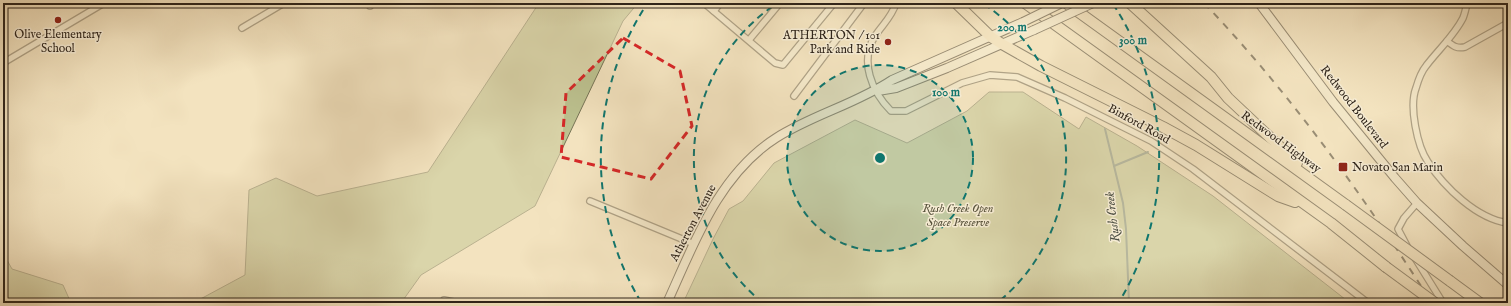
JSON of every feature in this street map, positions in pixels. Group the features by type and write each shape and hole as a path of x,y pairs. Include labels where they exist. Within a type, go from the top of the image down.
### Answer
{"highway":[{"path":"956,3 991,37 1002,44 1041,66 1131,110 1196,145 1278,196 1304,205"},
{"path":"1025,3 1331,223 1386,267 1435,303"},
{"name":"Redwood Highway","path":"1066,3 1480,303"},
{"path":"1130,3 1211,77 1228,98 1326,191"},
{"path":"1139,3 1146,16"}],"main road":[{"name":"Atherton Avenue","path":"667,303 713,205 729,181 741,167 776,138 875,91 892,80 991,37 1062,3"},
{"name":"Atherton Avenue","path":"875,91 896,88 1002,44 1093,3"},
{"name":"Redwood Boulevard","path":"1259,3 1337,108 1417,203 1462,246 1508,284"}],"street":[{"path":"3,63 104,3"},
{"path":"242,28 284,3"},
{"path":"704,3 775,63 783,65 834,3"},
{"path":"714,11 720,3"},
{"path":"749,40 780,3"},
{"path":"794,96 864,3"},
{"path":"875,91 868,69 868,51 875,36 890,18 896,3"},
{"path":"1467,3 1463,17 1447,41 1425,67 1415,90 1413,112 1417,135 1427,160 1444,183 1472,208 1500,222 1508,223"},
{"path":"1447,41 1455,47 1465,47 1508,23"},
{"name":"Binford Road","path":"875,91 891,111 906,111 962,83 990,76 1017,77 1071,101 1151,141 1193,169 1368,303"},
{"path":"590,201 694,244"},
{"path":"1417,203 1404,218 1398,229 1402,239 1443,303"},
{"path":"444,300 458,303"}],"highlighted area":[{"path":"623,38 680,71 692,126 651,179 561,157 566,93"}],"green space":[{"path":"539,3 638,3 623,21 535,206 421,275 401,303 193,303 245,275 249,190 276,178 317,196 428,172"},
{"name":"Rush Creek Open Space Preserve","path":"989,92 1023,92 1079,129 1086,117 1137,146 1213,196 1350,303 683,303 729,209 743,201 774,163 855,120 907,143 967,111"},
{"path":"3,253 12,269 63,285 71,303 3,303"}],"waterway":[{"name":"Rush Creek","path":"1105,129 1123,203 1126,229 1129,303"},
{"path":"1114,166 1148,152"}],"railway":[{"path":"1204,3 1267,73 1325,147 1380,224 1432,303"}],"place":[{"name":"Olive Elementary School","path":"58,20"},
{"name":"ATHERTON / 101 Park and Ride","path":"888,42"},
{"name":"Novato San Marin","path":"1343,167"}]}
